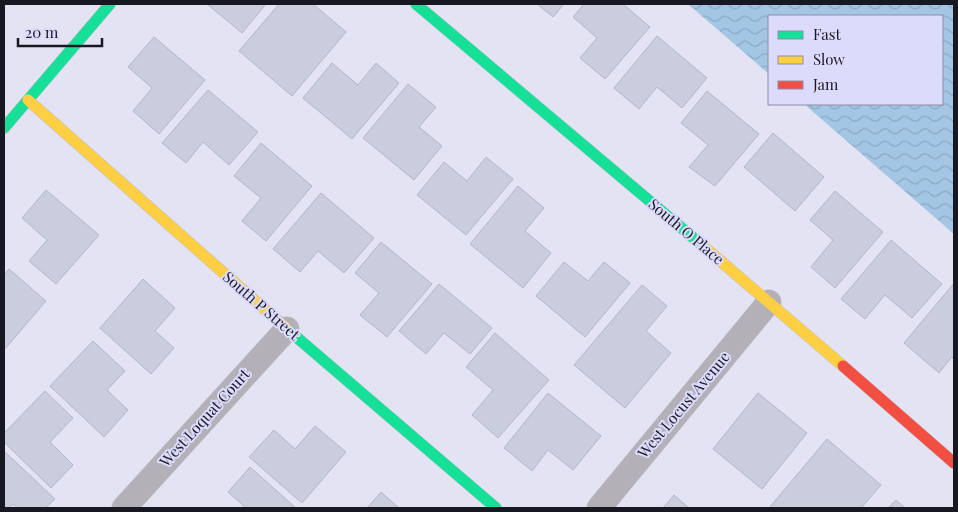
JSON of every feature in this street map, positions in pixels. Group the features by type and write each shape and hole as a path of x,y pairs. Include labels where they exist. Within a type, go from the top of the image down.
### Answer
{"street":[{"path":"4,128 110,4"},
{"name":"South O Place","path":"416,4 769,302 954,463"},
{"name":"South P Street","path":"28,100 287,329 496,508"},
{"name":"West Locust Avenue","path":"599,508 769,302"},
{"name":"West Loquat Court","path":"124,508 287,329"}],"water":[{"path":"688,4 954,4 954,234 805,105 943,105 943,15 768,15 768,73"}],"building":[{"path":"207,4 266,4 242,33"},
{"path":"279,4 313,4 346,32 292,96 239,51"},
{"path":"537,4 564,4 553,17"},
{"path":"584,4 623,4 650,27 605,79 580,58 597,38 573,17"},
{"path":"657,36 707,78 682,108 657,87 639,109 614,88"},
{"path":"154,37 205,80 159,134 133,111 152,88 128,67"},
{"path":"332,63 358,85 376,63 399,83 352,139 303,98"},
{"path":"408,84 436,107 419,127 442,146 414,180 363,138"},
{"path":"208,90 258,132 229,165 203,142 186,163 162,143"},
{"path":"707,91 759,134 715,186 689,167 708,145 681,123"},
{"path":"773,133 824,177 795,211 744,167"},
{"path":"261,143 312,186 266,241 242,221 261,198 234,176"},
{"path":"486,157 513,179 466,235 417,195 444,162 467,181"},
{"path":"518,186 544,208 525,231 551,253 523,288 470,244"},
{"path":"46,190 99,235 56,284 29,261 47,240 22,218"},
{"path":"835,191 883,232 835,288 811,267 833,240 810,220"},
{"path":"321,193 374,238 344,273 318,251 300,272 273,249"},
{"path":"891,240 942,284 912,318 885,295 865,319 841,299"},
{"path":"381,242 432,284 387,337 360,315 379,293 355,273"},
{"path":"564,262 588,281 604,262 630,283 585,337 536,296"},
{"path":"9,269 46,301 4,350 4,275"},
{"path":"143,279 175,308 155,331 174,348 151,374 100,328"},
{"path":"954,283 954,360 952,357 939,373 904,343"},
{"path":"439,284 492,328 470,354 444,333 426,354 399,331"},
{"path":"642,285 667,306 646,331 671,353 625,408 574,365"},
{"path":"495,333 549,380 498,438 472,415 493,390 466,367"},
{"path":"93,341 125,371 107,390 128,410 104,437 50,386"},
{"path":"45,391 73,418 50,442 73,465 51,488 4,442 4,433"},
{"path":"548,393 601,436 573,470 548,450 532,471 504,448"},
{"path":"758,393 807,433 762,489 713,449"},
{"path":"315,426 346,452 302,503 249,457 274,430 295,449"},
{"path":"827,439 881,485 861,508 769,508"},
{"path":"4,451 55,499 46,508 18,508 13,504 9,508 4,508"},
{"path":"250,467 296,508 246,508 228,492"},
{"path":"381,492 399,508 367,508"},
{"path":"674,495 689,508 663,508"},
{"path":"896,500 905,508 888,508"}],"traffic: fast":[{"path":"4,128 110,4"},
{"path":"416,4 703,246"},
{"path":"287,329 496,508"}],"traffic: slow":[{"path":"28,100 287,329"},
{"path":"703,246 843,366"}],"traffic: jam":[{"path":"843,366 954,463"}]}
